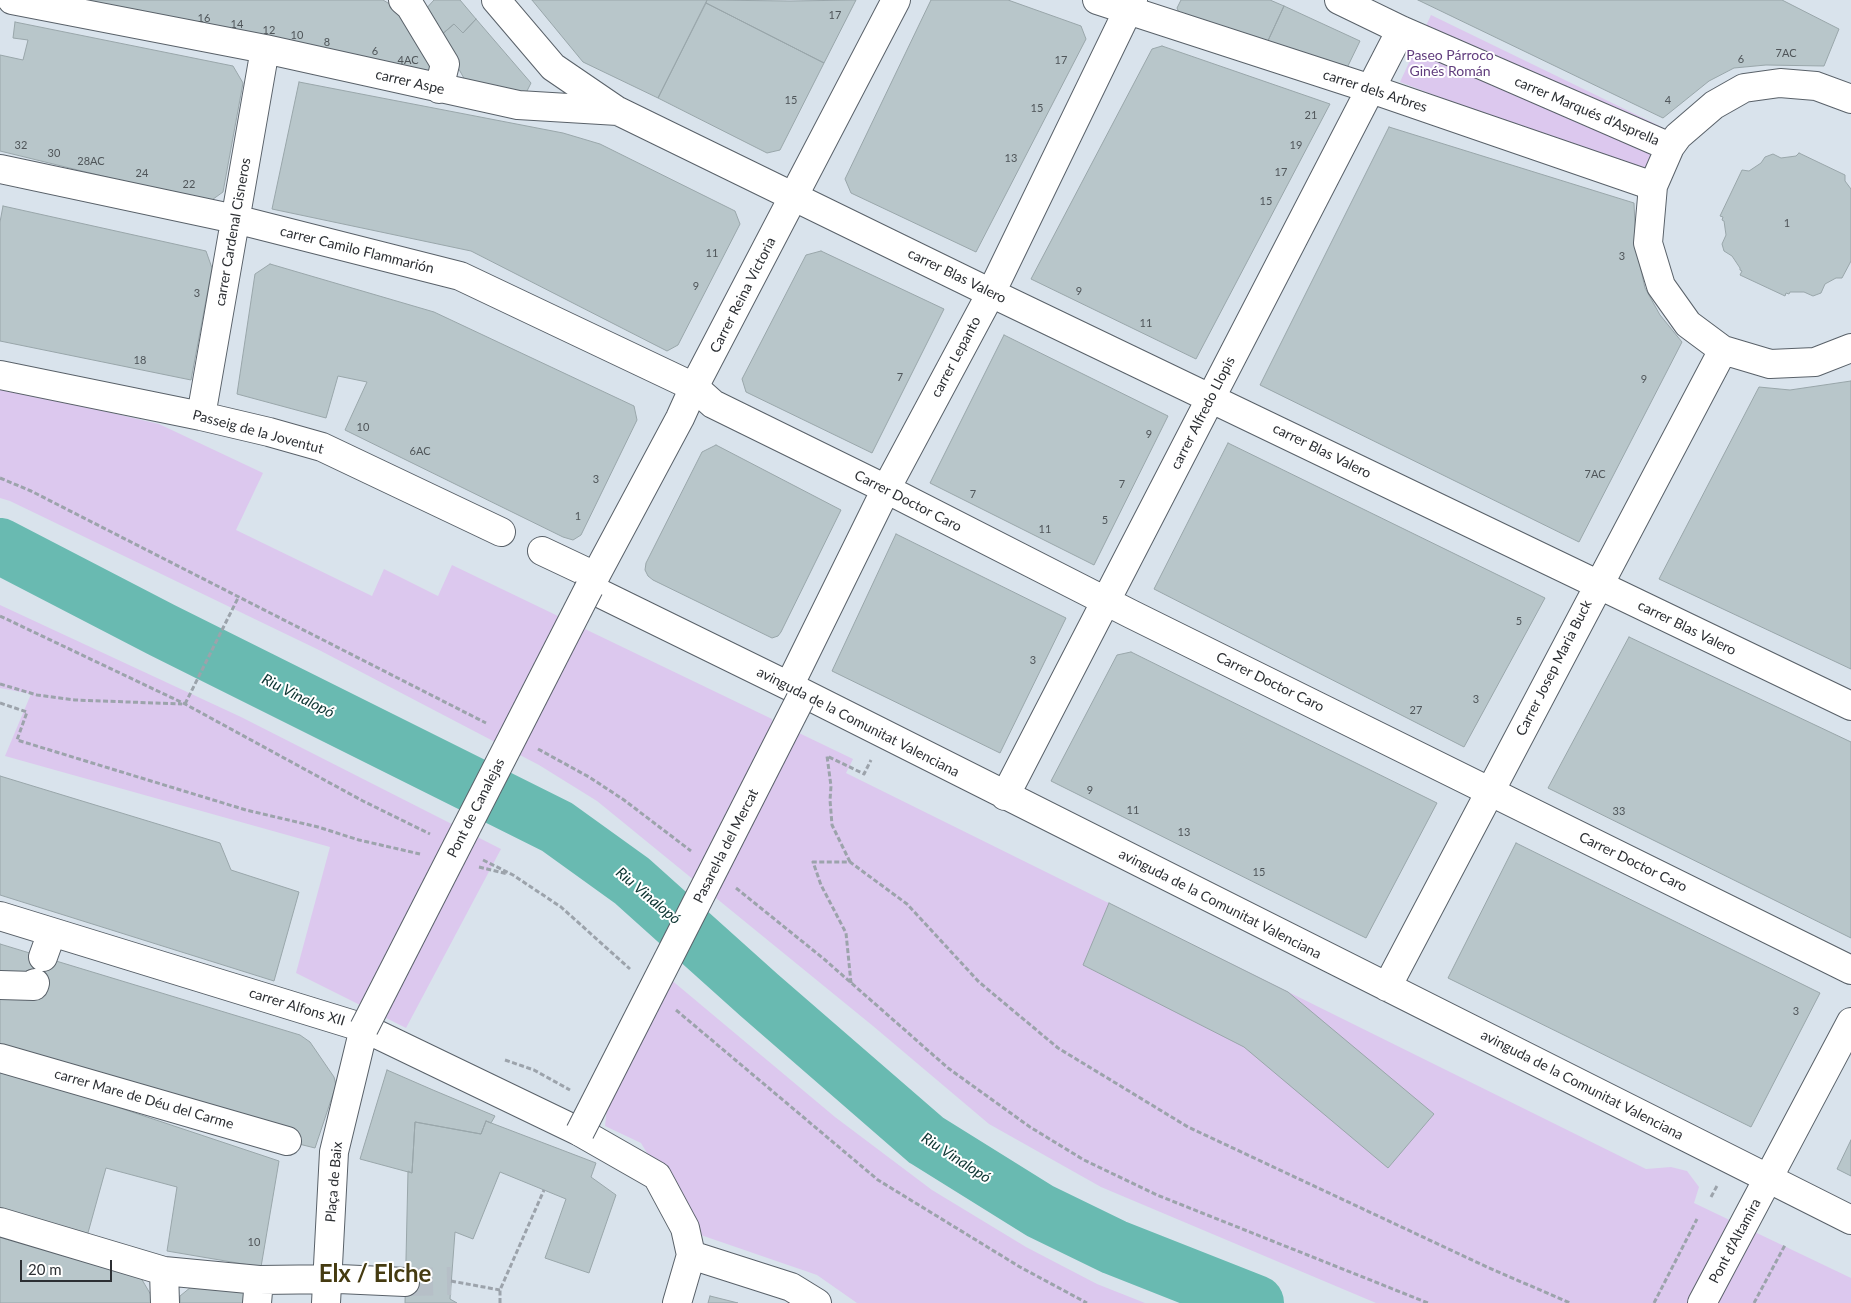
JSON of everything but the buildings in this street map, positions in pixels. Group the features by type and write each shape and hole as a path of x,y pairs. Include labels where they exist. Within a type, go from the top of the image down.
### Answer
{"street":[{"name":"carrer Aspe","path":"12,0 264,49 438,89 518,105 618,111 794,196"},
{"path":"403,0 410,6 445,64 438,89"},
{"path":"496,0 553,67 618,111"},
{"name":"Carrer Reina Victoria","path":"592,582 680,418 694,387 896,0"},
{"name":"carrer dels Arbres","path":"1097,0 1130,5 1653,186"},
{"name":"carrer Marqués d'Asprella","path":"1339,0 1401,30 1670,147"},
{"name":"carrer Lepanto","path":"796,690 886,490 991,293 1130,5"},
{"name":"carrer Alfredo Llopis","path":"1005,796 1401,30"},
{"name":"carrer Cardenal Cisneros","path":"201,416 264,49"},
{"path":"1851,99 1816,86 1780,83 1744,88 1714,104 1678,136 1670,147 1653,186 1648,243 1661,286 1688,324 1723,350 1770,364 1816,362 1851,348"},
{"name":"carrer Camilo Flammarión","path":"0,169 235,219 460,276 694,387"},
{"name":"carrer Blas Valero","path":"794,196 991,293 1851,706"},
{"name":"Carrer Josep Maria Buck","path":"1387,987 1723,350"},
{"name":"Passeig de la Joventut","path":"0,374 201,416 322,447 501,532"},
{"name":"Carrer Doctor Caro","path":"694,387 713,404 1851,970"},
{"name":"avinguda de la Comunitat Valenciana","path":"542,551 592,582 796,690 1851,1220"},
{"name":"Pont de Canalejas","path":"364,1028 592,582"},
{"name":"Pasarel·la del Mercat","path":"580,1132 796,690"},
{"name":"carrer Alfons XII","path":"0,916 47,945 364,1028 580,1132 656,1176 685,1228 691,1255"},
{"path":"0,985 34,986 34,983"},
{"name":"Pont d'Altamira","path":"1702,1303 1851,1022"},
{"name":"Plaça de Baix","path":"326,1291 334,1152 364,1028"},
{"name":"carrer Mare de Déu del Carme","path":"0,1058 287,1141"},
{"path":"0,1222 164,1271 258,1292 326,1291 405,1282"},
{"path":"677,1303 691,1255 791,1287 817,1303"},
{"path":"164,1271 165,1303"}],"path":[{"path":"0,478 32,491 495,727"},
{"path":"185,704 238,596"},
{"path":"0,616 185,704"},
{"path":"0,684 38,695 75,700 185,704"},
{"path":"0,703 28,712 17,740 246,810 318,826 359,840 426,856"},
{"path":"530,745 589,777 697,856"},
{"path":"864,774 826,756 831,786 832,825 850,862 907,904 979,982 1058,1048 1180,1122 1469,1258 1570,1303"},
{"path":"850,862 813,862 821,885 846,933 851,983"},
{"path":"474,866 513,875"},
{"path":"734,886 851,983 948,1068 1030,1127 1084,1160 1157,1195 1428,1303"},
{"path":"500,1303 500,1290 544,1190"},
{"path":"1654,1303 1697,1219"},
{"path":"1754,1303 1786,1244"},
{"path":"451,1281 500,1290"}],"green space":[{"name":"Paseo Párroco Ginés Román","path":"1431,15 1672,132 1651,178 1400,82"},
{"path":"0,387 159,424 263,473 236,530 372,596 384,569 438,596 452,565 772,719 772,729 793,740 799,733 853,759 846,773 1646,1169 1671,1167 1687,1171 1699,1187 1694,1203 1851,1278 1851,1303 1376,1303 1101,1187 989,1124 873,1026 597,801 539,765 321,651 10,501 0,498"},
{"path":"0,605 241,717 501,849 406,1028 296,973 330,847 5,756 31,694 0,688"},
{"path":"669,978 835,1117 932,1190 1026,1247 1097,1284 1145,1303 857,1303 817,1275 695,1233 641,1143 605,1126 609,1090"}],"waterway":[{"name":"Riu Vinalopó","path":"0,546 162,630 557,827 632,881 759,995 926,1140 1040,1211 1114,1247 1256,1303"}],"tunnel":[{"path":"405,1282 451,1281"}],"district":[{"name":"Elx / Elche","path":"375,1274"}]}
